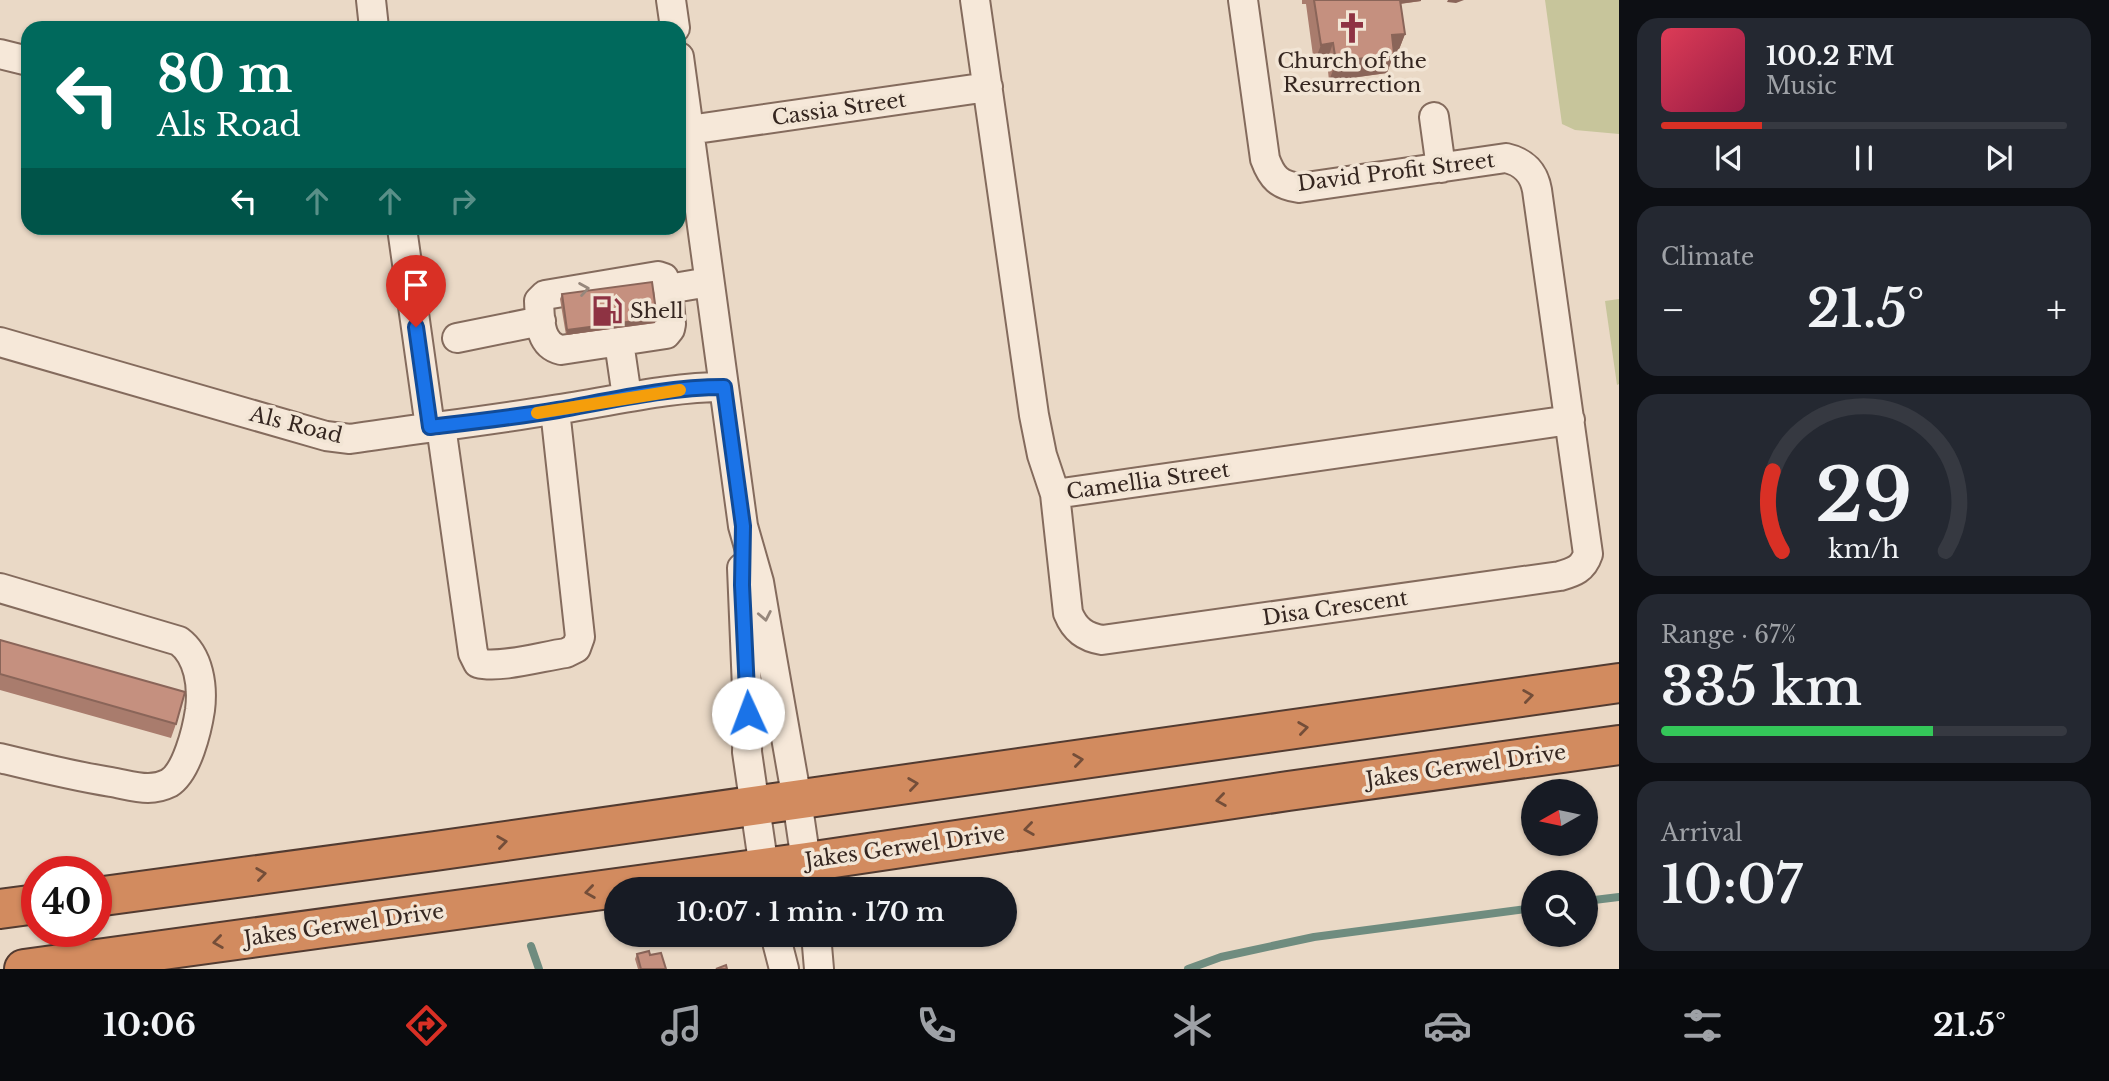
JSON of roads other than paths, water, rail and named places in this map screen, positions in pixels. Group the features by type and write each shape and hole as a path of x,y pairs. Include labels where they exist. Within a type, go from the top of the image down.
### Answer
{"highway":[{"path":"112,895 1619,683"},
{"name":"Jakes Gerwel Drive","path":"780,877 808,875 1275,793 1619,745"},
{"name":"Jakes Gerwel Drive","path":"24,969 604,898"},
{"path":"0,909 21,906"}],"street":[{"path":"371,0 373,21"},
{"path":"671,0 674,21"},
{"name":"Camellia Street","path":"975,0 1034,415 1042,455 1055,494 1570,420"},
{"name":"David Profit Street","path":"1243,0 1265,159 1275,178 1286,186 1299,188 1507,158 1520,163 1532,174 1537,190 1570,420"},
{"path":"0,54 21,59"},
{"name":"Cassia Street","path":"689,130 988,87"},
{"path":"686,108 743,526 759,582 808,875"},
{"path":"1434,117 1441,168"},
{"path":"403,235 473,653 478,663 499,664 566,653 576,648 580,637 555,410"},
{"path":"658,276 664,278 668,289 670,329 660,336 561,350 548,345 541,321 539,301 545,295 658,276"},
{"path":"668,289 709,282"},
{"path":"457,338 541,321"},
{"name":"Als Road","path":"0,342 327,436 350,439 627,397 701,387 724,387"},
{"path":"619,342 627,397"},
{"name":"Disa Crescent","path":"1055,494 1068,613 1078,630 1088,637 1102,640 1560,576 1576,571 1584,564 1588,554 1570,420"},
{"path":"743,526 747,752 766,877"},
{"path":"0,588 179,641 189,648 201,688 200,711 183,768 171,782 162,786 147,788 69,775 0,758"},
{"path":"778,947 784,969"},
{"path":"817,947 819,969"}],"waterway":[{"path":"1598,900 1619,897"},
{"path":"1188,969 1221,957 1314,937 1521,910"},
{"path":"531,946 539,969"}],"place":[{"name":"Church of the Resurrection","path":"1352,28"},
{"name":"Shell","path":"607,311"}]}
